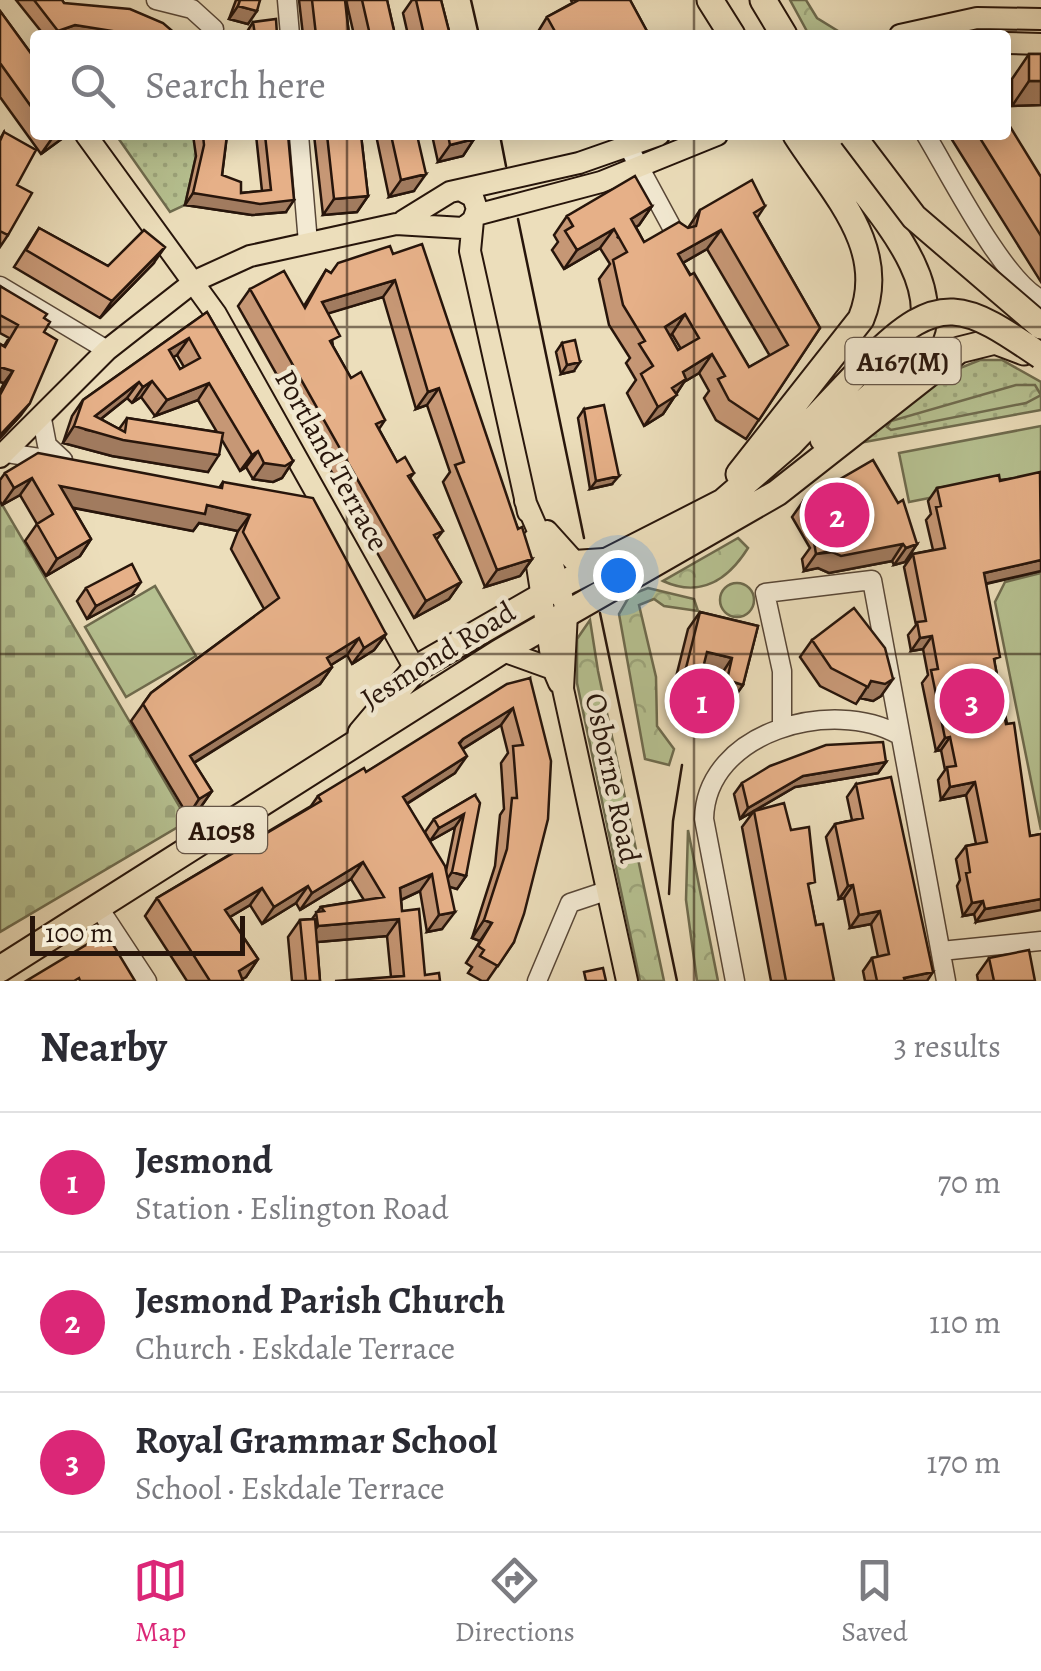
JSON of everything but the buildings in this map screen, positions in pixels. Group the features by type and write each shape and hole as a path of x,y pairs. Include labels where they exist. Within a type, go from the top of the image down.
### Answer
{"highway":[{"path":"710,0 729,30"},
{"path":"746,0 777,30"},
{"path":"763,0 779,30"},
{"path":"774,0 780,30"},
{"name":"A167(M)","path":"809,140 843,153 1041,326"},
{"name":"A167(M)","path":"843,153 916,235 1041,342"},
{"name":"A167(M)","path":"733,517 824,439 906,358 922,331 925,298 912,260 843,153"},
{"name":"A167(M)","path":"687,520 736,477 861,319 870,298 870,258 843,153"},
{"name":"A167(M)","path":"687,520 751,480 914,320 953,312 996,325 1041,359"},
{"name":"A167(M)","path":"733,517 776,493 959,350 995,341 1010,343 1041,359"},
{"name":"A1058","path":"556,619 733,517"},
{"name":"A1058","path":"550,591 687,520"},
{"name":"Jesmond Road","path":"344,752 415,669 550,591"},
{"name":"Jesmond Road","path":"0,970 556,619"},
{"name":"A1058","path":"415,669 430,684 502,652"}],"main road":[{"path":"923,30 977,18 1041,18"},
{"path":"1011,43 1041,44"},
{"name":"Portland Terrace","path":"90,140 195,281 310,497 415,669"},
{"path":"396,224 442,201 450,192 629,148 647,140"},
{"path":"3,455 42,420 107,350 195,281 242,258 396,224 463,222 637,168 705,140"},
{"path":"462,191 473,197 463,222"},
{"path":"442,201 440,213 463,222"},
{"name":"Osborne Road","path":"463,222 550,591 562,689 627,981"},
{"path":"526,501 574,561 616,556"},
{"path":"556,619 552,669 562,689"},
{"path":"502,652 552,669"}],"street":[{"path":"156,0 192,9 214,30"},
{"path":"287,0 290,30"},
{"path":"299,140 308,243"},
{"path":"929,140 996,250 1030,294 1041,299"},
{"path":"629,148 676,236"},
{"path":"0,286 107,350"},
{"path":"3,455 70,461 47,445 42,420"},
{"path":"782,727 782,671 765,594 872,580 946,981"},
{"path":"735,981 704,819 704,800 718,770 746,746 782,727 850,718 874,721 898,734"},
{"path":"538,981 570,903 606,892"},
{"path":"99,908 147,981"},
{"path":"940,950 1041,941"}],"green space":[{"path":"790,0 806,0 817,18 836,30 806,30"},
{"path":"120,140 195,140 196,156 185,205 170,212"},
{"path":"980,360 1002,360 1041,382 1041,410 848,445 960,368"},
{"path":"1016,385 1035,385 1041,395 1026,403 891,430 887,427 891,421"},
{"path":"1041,426 1041,476 909,502 899,453"},
{"path":"0,501 188,821 0,932"},
{"path":"738,538 748,548 731,569 712,583 689,588 663,581"},
{"path":"1041,573 1041,830 995,602 1005,582"},
{"path":"737,583 749,588 754,600 749,612 737,617 725,612 720,600 725,588"},
{"path":"155,586 196,656 126,697 85,627"},
{"path":"648,588 694,599 698,611 664,606 654,599 639,605 656,677 657,726 674,749 669,765 645,759 619,614 630,595"},
{"path":"590,620 664,981 640,981 577,683 577,639"},
{"path":"688,830 718,981 697,981 686,900"}],"tram line":[{"path":"471,0 478,30"},
{"path":"501,140 506,166"},
{"path":"518,219 584,538"},
{"path":"600,613 677,981"},
{"path":"669,894 673,821 682,765"}],"place":[{"name":"Jesmond Parish Church","path":"837,515"},
{"name":"Jesmond","path":"702,701"},
{"name":"Royal Grammar School","path":"972,701"}]}
